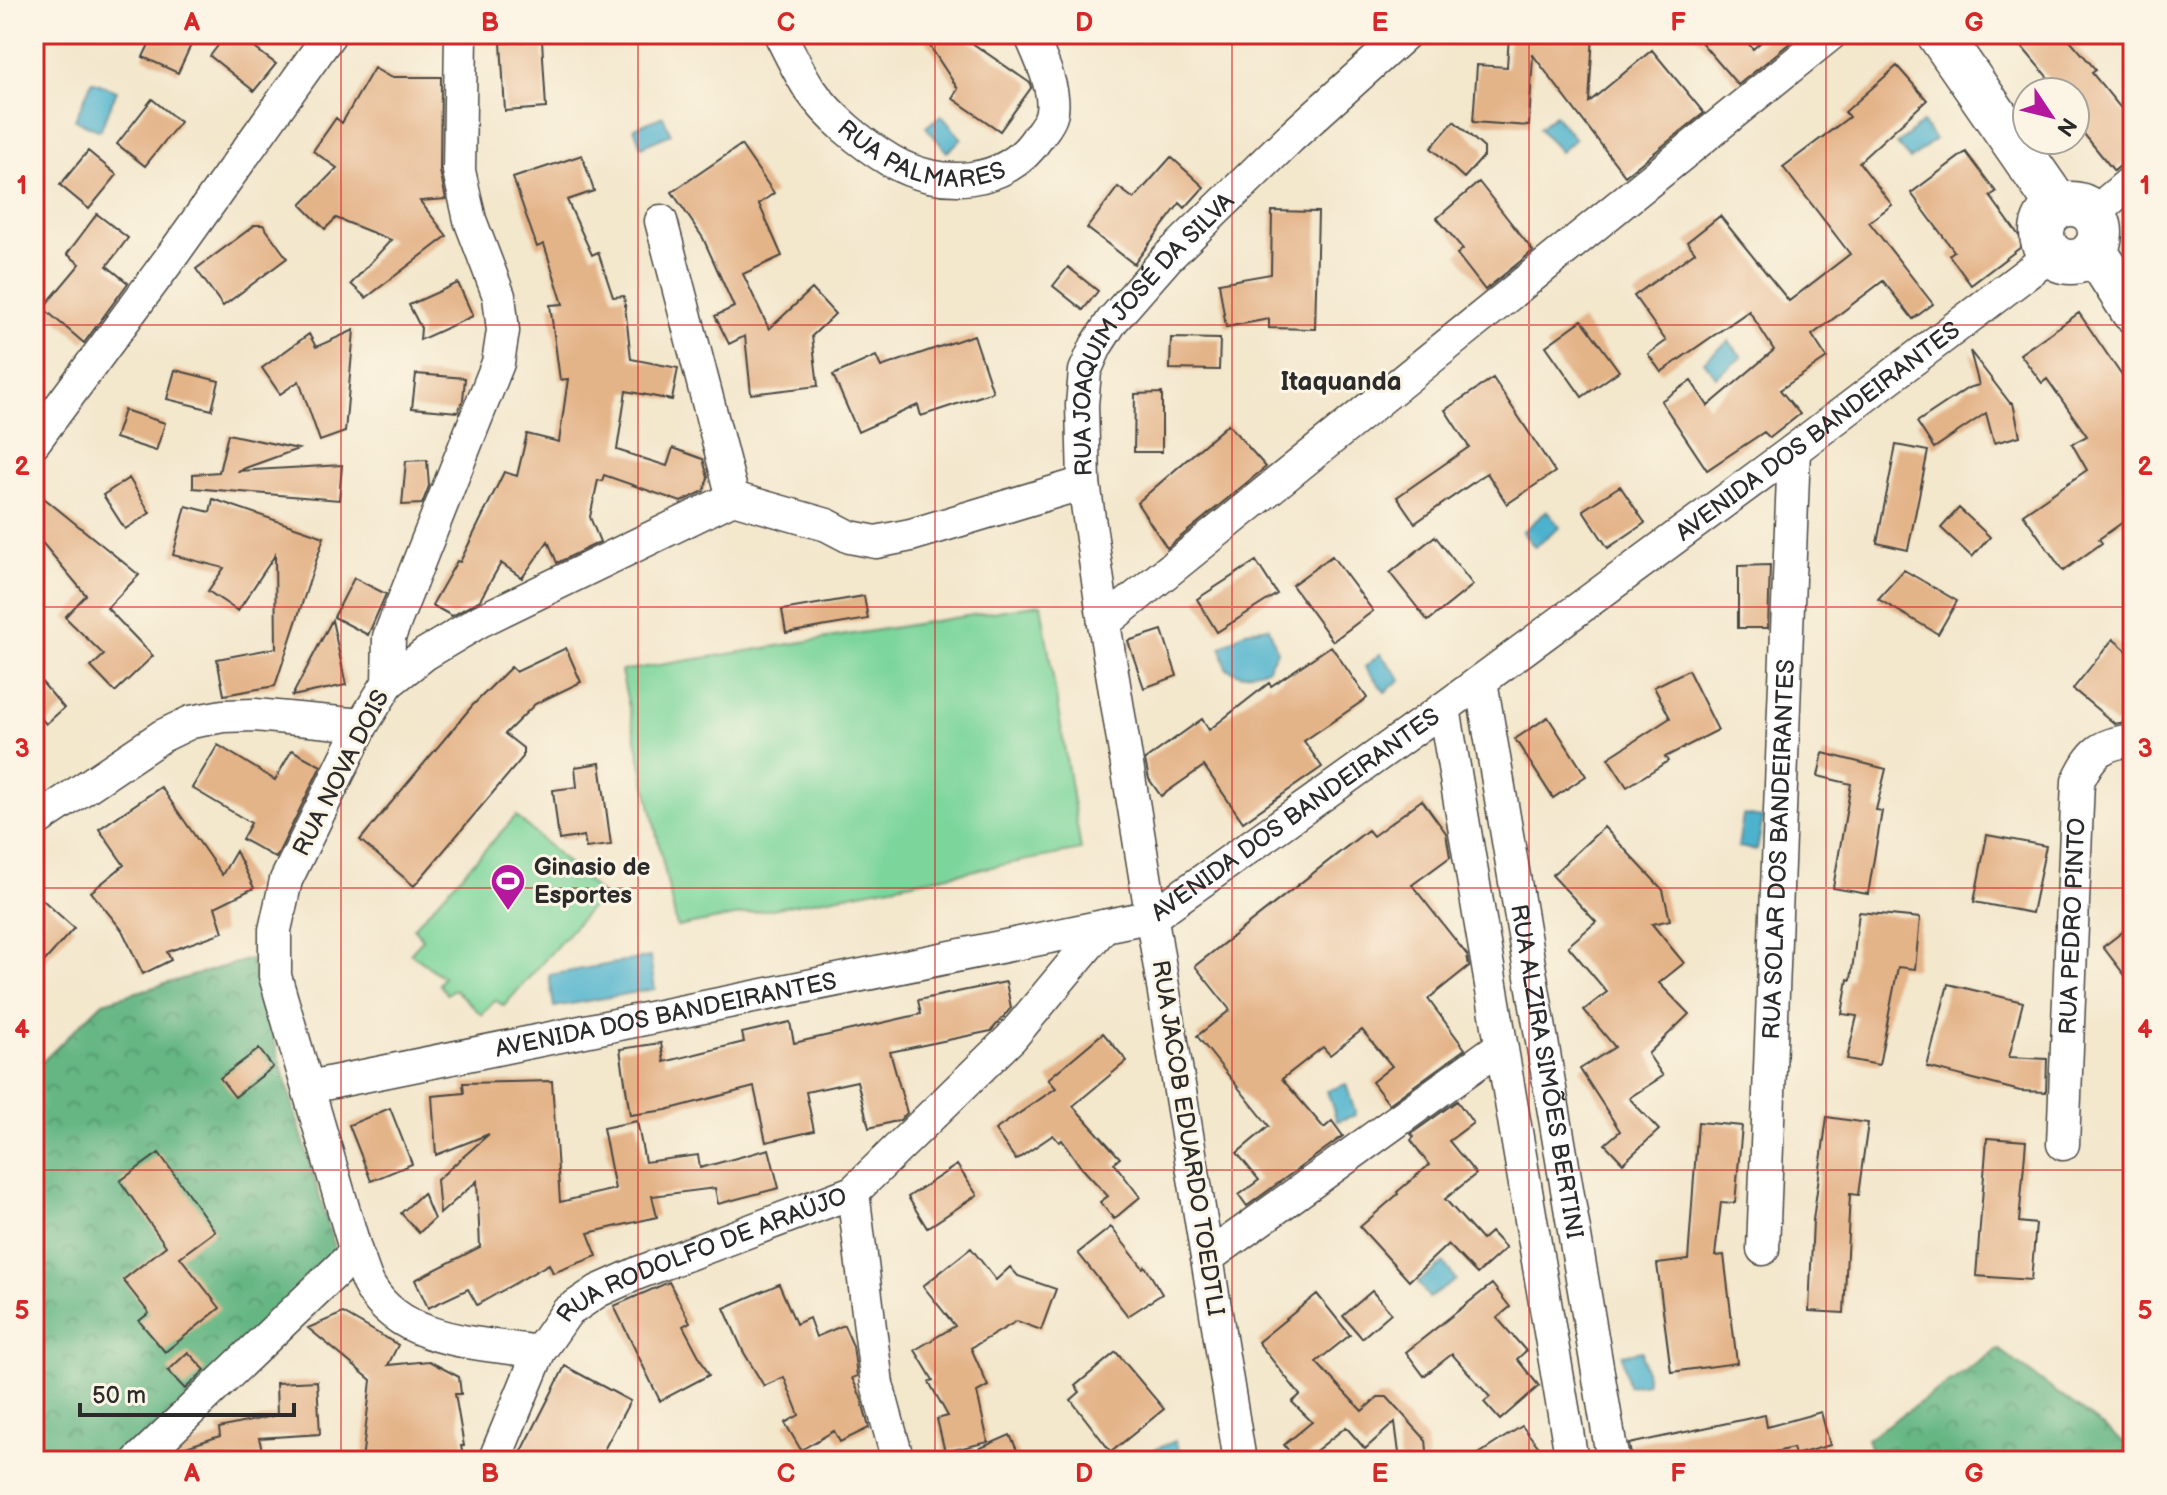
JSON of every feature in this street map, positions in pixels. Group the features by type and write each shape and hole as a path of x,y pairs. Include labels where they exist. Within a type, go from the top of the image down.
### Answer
{"main road":[{"path":"1939,34 2082,223 2133,311"},
{"path":"2051,255 2045,248 2042,229 2050,211 2082,223"}],"street":[{"path":"34,442 330,34"},
{"name":"RUA NOVA DOIS","path":"461,34 459,171 470,220 499,296 503,331 498,363 389,637 388,683 362,725 286,880 275,930 275,976 356,1252 370,1287 390,1312 413,1328 539,1352"},
{"name":"RUA PALMARES","path":"780,34 809,88 839,122 891,161 923,175 957,181 998,171 1029,150 1052,115 1050,82 1030,34"},
{"name":"RUA JOAQUIM JOSÉ DA SILVA","path":"733,498 827,525 850,537 876,542 911,535 1084,483 1082,405 1085,371 1112,321 1167,258 1405,34"},
{"path":"1104,623 1831,34"},
{"path":"2082,223 2133,180"},
{"path":"388,683 425,654 480,621 733,498 661,221"},
{"name":"AVENIDA DOS BANDEIRANTES","path":"309,1087 1153,916 1481,681 2051,255"},
{"name":"RUA SOLAR DOS BANDEIRANTES","path":"1763,1249 1794,450"},
{"name":"RUA JACOB EDUARDO TOEDTLI","path":"1084,483 1240,1461"},
{"name":"RUA ALZIRA SIMÕES BERTINI","path":"1481,681 1613,1461"},
{"name":"RUA ALZIRA SIMÕES BERTINI","path":"1444,708 1572,1461"},
{"path":"34,822 162,736 191,722 223,716 255,715 362,725"},
{"name":"RUA PEDRO PINTO","path":"2063,1144 2078,781 2089,758 2109,743 2133,740"},
{"name":"RUA RODOLFO DE ARAÚJO","path":"494,1461 539,1352 567,1312 598,1291 638,1273 853,1192 1011,1038 1104,926"},
{"path":"1207,1258 1501,1046"},
{"path":"853,1192 877,1384 898,1461"},
{"path":"138,1461 356,1252"}],"green space":[{"path":"1041,604 1081,850 677,927 621,671"},
{"name":"Ginasio de Esportes","path":"516,816 602,895 504,1006 495,1000 482,1015 454,989 447,994 439,984 443,977 410,953 423,939 413,928"},
{"path":"250,959 338,1259 127,1461 34,1461 34,1070 103,1002"},
{"path":"1998,1349 2133,1449 2133,1461 1875,1461 1867,1439"}],"water":[{"path":"92,81 117,91 100,131 75,120"},
{"path":"941,115 962,139 947,152 926,127"},
{"path":"1555,115 1575,139 1560,152 1539,128"},
{"path":"663,116 671,134 641,147 634,128"},
{"path":"1922,123 1935,139 1910,160 1897,144"},
{"path":"1729,341 1742,357 1716,377 1704,361"},
{"path":"1547,511 1560,527 1535,547 1522,532"},
{"path":"1269,627 1277,651 1267,669 1241,675 1226,668 1221,647 1246,631"},
{"path":"1380,654 1401,679 1385,692 1365,667"},
{"path":"1743,815 1763,818 1757,850 1738,847"},
{"path":"650,957 655,989 554,1007 549,975"},
{"path":"1346,1084 1356,1115 1337,1121 1327,1091"},
{"path":"1444,1263 1456,1280 1429,1298 1418,1282"},
{"path":"1642,1351 1647,1383 1628,1386 1622,1355"},
{"path":"1175,1441 1184,1461 1162,1461 1156,1449"}],"building":[{"path":"154,34 168,34 191,45 178,73 143,57"},
{"path":"227,34 262,34 252,46 276,64 254,91 210,56"},
{"path":"922,34 959,34 1030,83 1031,88 1000,131 952,98 958,89"},
{"path":"1509,34 1593,34 1589,102 1652,50 1704,113 1625,176 1533,55 1529,126 1473,122 1477,65 1507,67"},
{"path":"1694,34 1740,34 1753,49 1770,34 1801,34 1738,85"},
{"path":"2011,34 2065,34 2096,70 2092,73 2133,123 2133,161 2114,171 2091,143 2091,76 2046,76"},
{"path":"542,40 546,108 505,111 501,43"},
{"path":"1897,66 1927,100 1859,162 1892,205 1869,222 1933,304 1913,319 1883,281 1812,335 1827,358 1780,390 1800,414 1770,438 1764,432 1707,470 1661,401 1691,381 1708,406 1774,350 1749,311 1661,372 1648,354 1666,341 1634,296 1695,252 1687,242 1720,216 1789,301 1850,254 1783,167 1849,117 1845,112"},
{"path":"374,68 390,77 441,77 440,171 446,199 420,201 447,236 366,298 351,284 391,240 336,218 325,229 301,205 337,168 313,151 336,118 342,123"},
{"path":"152,99 180,122 145,166 117,144"},
{"path":"1454,121 1484,148 1484,156 1464,178 1431,148"},
{"path":"741,145 774,193 759,204 782,256 743,274 769,329 812,289 835,314 812,336 818,386 751,394 745,336 729,344 715,316 734,307 703,238 672,192"},
{"path":"88,151 117,175 89,209 60,185"},
{"path":"1966,152 1996,192 1990,196 2025,244 1971,285 1949,255 1954,251 1911,193"},
{"path":"582,155 594,191 567,200 592,255 598,252 613,297 624,296 631,359 678,368 672,400 626,391 617,450 667,466 673,448 703,459 708,478 704,491 681,502 604,475 602,481 598,480 590,517 600,542 557,563 548,541 522,578 501,563 480,600 452,616 432,605 457,561 460,562 504,472 517,476 527,434 559,442 568,379 560,380 550,305 563,304 544,244 537,247 513,178"},
{"path":"1171,157 1204,187 1185,208 1180,203 1134,264 1087,228 1118,187 1134,199"},
{"path":"1479,182 1533,251 1485,290 1457,254 1463,249 1437,218"},
{"path":"1272,211 1318,212 1315,329 1269,328 1269,319 1226,327 1219,283 1271,274"},
{"path":"97,214 128,238 107,266 128,283 84,343 43,308 80,264 67,254"},
{"path":"255,225 263,225 287,258 223,306 196,269"},
{"path":"1068,267 1098,291 1083,310 1053,286"},
{"path":"458,283 473,316 420,340 421,328 409,305"},
{"path":"2079,313 2133,392 2133,515 2099,539 2102,543 2063,571 2023,514 2087,470 2072,444 2087,436 2047,379 2042,383 2020,354"},
{"path":"1582,320 1619,371 1582,397 1546,346"},
{"path":"354,330 345,432 320,441 299,381 280,394 262,368 309,334 316,347"},
{"path":"974,335 993,392 921,416 918,405 858,432 833,375 876,356 881,367"},
{"path":"1171,338 1220,339 1219,370 1170,369"},
{"path":"1970,351 2013,403 2020,436 1994,443 1986,413 1934,448 1917,422 1968,388 1979,385"},
{"path":"175,370 219,381 212,410 167,399"},
{"path":"416,374 465,378 463,400 458,412 412,408"},
{"path":"1493,378 1555,472 1507,504 1487,473 1415,523 1397,497 1469,447 1445,410"},
{"path":"1162,393 1162,452 1134,452 1135,394"},
{"path":"124,410 165,423 156,451 115,438"},
{"path":"1228,424 1266,467 1167,548 1137,503"},
{"path":"228,434 298,449 237,471 342,465 339,500 193,488 193,474 219,472"},
{"path":"1896,445 1928,451 1908,550 1877,543"},
{"path":"427,460 429,486 422,504 402,505 406,461"},
{"path":"129,478 150,513 125,529 103,495"},
{"path":"1620,486 1645,523 1608,548 1583,510"},
{"path":"34,490 139,575 107,608 153,656 115,692 91,667 104,655 65,617 86,595 34,533"},
{"path":"213,499 324,537 275,686 224,695 217,659 276,648 275,555 238,611 208,591 224,568 173,555 186,506 210,512"},
{"path":"1959,508 1990,537 1972,557 1941,528"},
{"path":"1435,536 1473,585 1428,621 1390,573"},
{"path":"1332,556 1373,611 1333,641 1292,585"},
{"path":"1256,561 1277,594 1217,632 1197,599"},
{"path":"1770,565 1768,628 1738,628 1738,566"},
{"path":"1904,570 1957,601 1938,634 1878,599"},
{"path":"354,578 386,594 368,635 334,617"},
{"path":"864,596 868,619 786,633 782,610"},
{"path":"332,620 346,685 292,696"},
{"path":"1162,630 1177,676 1144,688 1128,641"},
{"path":"2113,639 2133,656 2133,718 2115,724 2073,689"},
{"path":"1331,646 1367,698 1304,741 1322,767 1243,822 1204,766 1161,796 1149,779 1145,760 1202,719 1209,730 1269,683 1271,686"},
{"path":"566,648 581,682 535,704 505,734 523,748 523,757 414,886 360,840 472,706 511,667 516,672"},
{"path":"1688,670 1718,730 1665,757 1668,761 1627,787 1608,758 1670,718 1654,687"},
{"path":"34,673 64,708 46,724 34,710"},
{"path":"1548,717 1586,776 1553,798 1515,739"},
{"path":"218,745 275,780 292,750 321,766 276,858 242,839 251,823 192,788"},
{"path":"1823,753 1886,769 1876,810 1882,811 1868,894 1833,888 1851,784 1818,776"},
{"path":"600,763 611,845 586,848 584,836 559,840 553,790 577,787 575,767"},
{"path":"161,787 222,875 236,851 254,888 215,907 223,932 167,952 171,960 143,974 122,930 91,892 124,865 99,829"},
{"path":"1422,800 1446,833 1450,857 1412,885 1467,955 1469,966 1428,999 1465,1049 1389,1104 1372,1082 1392,1066 1362,1030 1330,1055 1323,1047 1282,1079 1324,1128 1332,1121 1343,1136 1247,1206 1239,1195 1259,1180 1237,1153 1269,1126 1197,1036 1230,1010 1195,966 1368,830 1373,836"},
{"path":"1604,827 1663,890 1670,920 1652,924 1684,963 1659,983 1689,1014 1648,1054 1663,1076 1629,1098 1659,1130 1623,1163 1605,1144 1620,1131 1580,1069 1615,1047 1584,1010 1607,992 1568,946 1596,922 1552,875"},
{"path":"1987,835 2046,846 2032,913 1974,902"},
{"path":"34,892 74,928 34,973"},
{"path":"1859,912 1920,918 1915,969 1898,967 1879,1065 1847,1059 1857,1016 1842,1014 1848,979 1851,980"},
{"path":"2133,924 2133,986 2103,947"},
{"path":"1006,982 1011,1008 991,1031 890,1052 907,1113 900,1120 869,1128 857,1081 806,1092 814,1131 766,1142 754,1087 666,1110 630,1115 620,1049 661,1043 664,1062 744,1042 742,1033 790,1022 794,1043 921,1014 918,1000"},
{"path":"1948,984 2023,1002 2009,1057 2047,1059 2046,1092 2020,1091 1927,1067"},
{"path":"1103,1033 1127,1061 1073,1106 1120,1158 1114,1163 1140,1197 1114,1219 1100,1202 1108,1196 1080,1166 1062,1140 1059,1142 1053,1135 1016,1160 995,1130 1056,1088 1048,1079"},
{"path":"259,1049 273,1067 235,1097 220,1078"},
{"path":"552,1081 560,1202 615,1189 603,1128 637,1121 645,1162 698,1155 700,1168 769,1149 779,1188 718,1204 715,1188 652,1196 657,1217 588,1233 597,1256 553,1273 549,1264 477,1305 468,1289 428,1308 415,1280 480,1247 477,1181 440,1214 437,1180 489,1134 436,1155 432,1096 464,1093 463,1083"},
{"path":"1457,1101 1473,1123 1449,1141 1476,1174 1445,1199 1482,1240 1491,1232 1506,1248 1477,1274 1448,1244 1409,1281 1360,1227 1429,1165 1411,1140 1414,1137 1411,1134"},
{"path":"390,1108 412,1164 371,1181 349,1125"},
{"path":"1827,1117 1868,1123 1858,1195 1850,1194 1844,1313 1809,1311 1813,1220"},
{"path":"1698,1122 1742,1126 1735,1203 1721,1202 1715,1256 1724,1255 1737,1363 1671,1372 1657,1264 1688,1260"},
{"path":"1987,1138 2026,1141 2019,1222 2036,1224 2031,1280 1976,1276"},
{"path":"159,1153 215,1231 180,1257 220,1308 165,1352 139,1321 149,1313 123,1280 166,1246 120,1181"},
{"path":"957,1165 977,1195 927,1228 908,1197"},
{"path":"423,1193 434,1219 419,1233 401,1213"},
{"path":"1111,1227 1143,1268 1145,1266 1162,1294 1128,1316 1078,1253"},
{"path":"971,1248 996,1280 1010,1267 1018,1276 1056,1289 1041,1330 1017,1321 971,1348 988,1386 977,1392 988,1442 945,1452 937,1419 948,1416 929,1382 933,1380 915,1350 955,1326 923,1286"},
{"path":"669,1282 690,1322 683,1326 709,1375 660,1401 614,1306"},
{"path":"779,1284 796,1324 809,1318 816,1337 844,1325 853,1346 857,1376 852,1378 861,1397 869,1428 840,1442 834,1431 801,1450 785,1423 799,1415 784,1377 764,1386 743,1351 724,1308"},
{"path":"1492,1284 1510,1307 1497,1318 1526,1351 1517,1359 1539,1386 1500,1420 1484,1402 1490,1397 1452,1354 1424,1376 1406,1352"},
{"path":"1372,1291 1391,1313 1362,1338 1343,1316"},
{"path":"1317,1294 1350,1335 1316,1362 1362,1411 1378,1397 1387,1397 1426,1440 1428,1461 1400,1461 1395,1422 1365,1449 1346,1427 1303,1461 1297,1461 1284,1445 1312,1422 1292,1402 1300,1395 1258,1342"},
{"path":"343,1313 398,1345 388,1365 429,1361 459,1377 461,1394 455,1394 464,1461 362,1461 371,1380 308,1328"},
{"path":"188,1352 205,1370 185,1389 168,1371"},
{"path":"1116,1352 1164,1409 1111,1452 1071,1400 1080,1392 1075,1386"},
{"path":"565,1366 630,1401 598,1461 517,1461"},
{"path":"317,1381 320,1434 259,1438 263,1454 233,1461 165,1461 177,1450 220,1436 219,1428 277,1415 276,1383"},
{"path":"1821,1412 1830,1445 1795,1455 1793,1448 1733,1461 1632,1461 1629,1444 1765,1415 1767,1427"},
{"path":"1522,1426 1550,1461 1468,1461"},
{"path":"1010,1435 1022,1461 951,1461"}],"place":[{"name":"Ginasio de Esportes","path":"508,912"}],"district":[{"name":"Itaquanda","path":"1341,382"}]}
